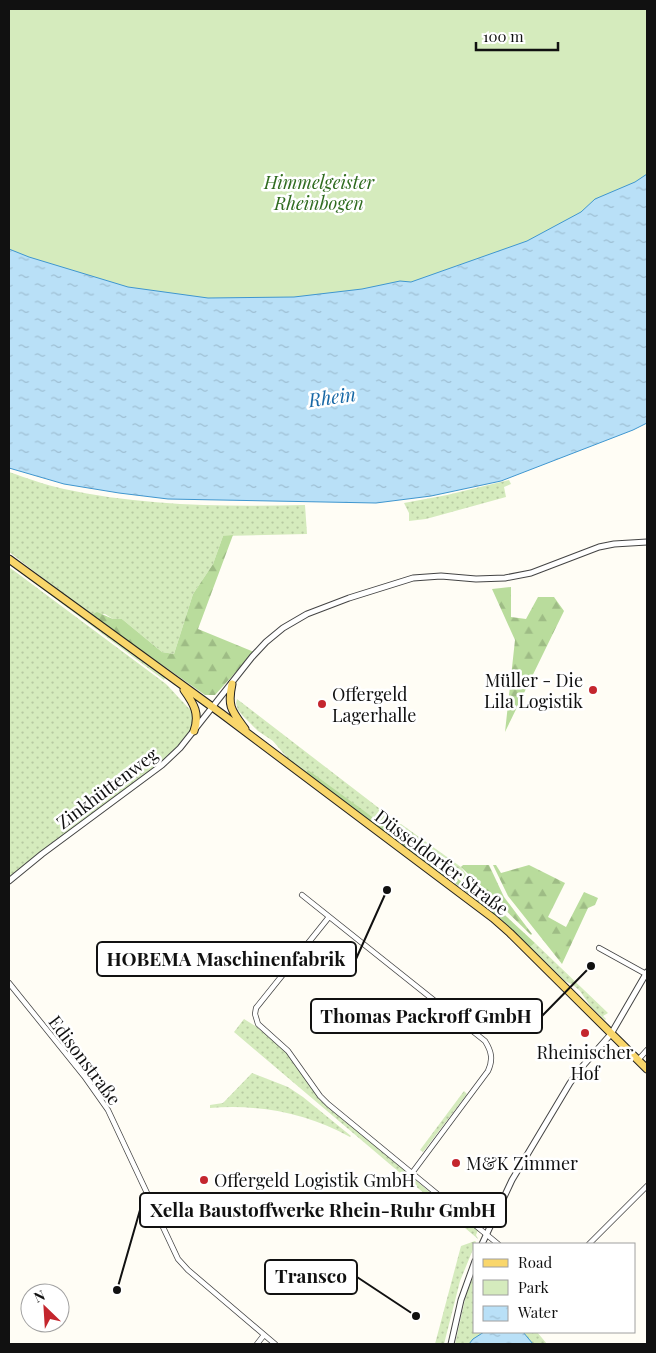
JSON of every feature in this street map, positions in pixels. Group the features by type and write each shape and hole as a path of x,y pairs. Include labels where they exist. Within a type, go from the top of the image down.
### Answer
{"main road":[{"name":"Düsseldorfer Straße","path":"9,559 180,683 493,918 647,1069"},
{"path":"180,683 196,710 197,717 194,731"},
{"path":"232,684 229,698 230,707 249,735"}],"street":[{"name":"Zinkhüttenweg","path":"9,881 42,854 162,765 180,748 266,642 307,614 349,598 412,578 441,576 489,579 511,577 540,570 599,547 647,542"},
{"path":"302,895 484,1041 492,1055 488,1071 412,1173"},
{"path":"330,917 256,1008 256,1019 262,1029 288,1051 320,1096 497,1243"},
{"path":"482,1243 512,1180 570,1083 611,1034 647,973 598,948"},
{"name":"Edisonstraße","path":"9,983 84,1076 108,1110 178,1259 188,1270 275,1344"},
{"path":"638,1060 647,1050"},
{"path":"590,1243 647,1186"},
{"path":"451,1344 461,1300 473,1267"},
{"path":"257,1344 264,1335"}],"green space":[{"name":"Himmelgeister Rheinbogen","path":"9,9 647,9 647,292 9,331"},
{"path":"9,472 57,487 123,499 214,505 305,505 307,534 223,536 213,564 193,594 174,654 162,652 122,619 113,619 105,614 91,615 9,552"},
{"path":"509,480 511,484 504,487 506,497 426,519 409,521 409,513 404,503"},
{"path":"233,535 198,629 254,652 215,695 205,695 91,615 97,612 113,619 122,619 162,652 174,654 193,594 213,564 223,536"},
{"path":"9,564 165,678 164,680"},
{"path":"9,567 166,684 194,713 192,725 187,735 172,753 9,877"},
{"path":"511,587 511,617 526,619 538,597 554,597 564,611 505,732 515,640 492,589"},
{"path":"237,699 384,812 405,838 295,767 273,741 258,731 243,716 238,710"},
{"path":"308,770 371,816 405,838 418,850 494,905 535,943 530,947 502,920 446,876 441,875 305,774"},
{"path":"401,824 461,867 476,888 424,850 399,825"},
{"path":"463,865 489,865 504,897 531,935 461,867"},
{"path":"493,865 496,865 501,873 529,865 565,883 548,917 566,927 584,892 598,898 595,905 588,908 562,964 508,896"},
{"path":"535,943 608,1013 603,1016 605,1020 591,1007 580,991 565,981 530,947"},
{"path":"244,1019 257,1027 287,1053 316,1094 328,1107 408,1171 407,1173 468,1224 470,1223 478,1230 476,1235 478,1239 234,1032"},
{"path":"252,1073 288,1087 351,1136 300,1116 282,1112 246,1107 210,1108 210,1105 223,1103"},
{"path":"464,1091 467,1094 423,1152 420,1150"},
{"path":"476,1242 473,1243 473,1249 460,1281 444,1344 435,1344 461,1246"},
{"path":"473,1276 473,1333 538,1333 547,1344 455,1344 466,1295"}],"water":[{"name":"Rhein","path":"647,174 647,423 633,430 501,481 431,496 376,503 168,499 64,484 9,468 9,249 29,257 128,287 208,298 294,297 362,289 400,281 411,282 527,241 581,212 595,199 635,182"},
{"path":"482,1333 524,1333 533,1344 469,1344"}],"place":[{"name":"Müller - Die Lila Logistik","path":"593,690"},
{"name":"Offergeld Lagerhalle","path":"322,704"},
{"name":"HOBEMA Maschinenfabrik","path":"387,890"},
{"name":"Thomas Packroff GmbH","path":"591,966"},
{"name":"Rheinischer Hof","path":"585,1033"},
{"name":"M&K Zimmer","path":"456,1163"},
{"name":"Offergeld Logistik GmbH","path":"204,1180"},
{"name":"Xella Baustoffwerke Rhein-Ruhr GmbH","path":"117,1290"},
{"name":"Transco","path":"416,1316"}]}
